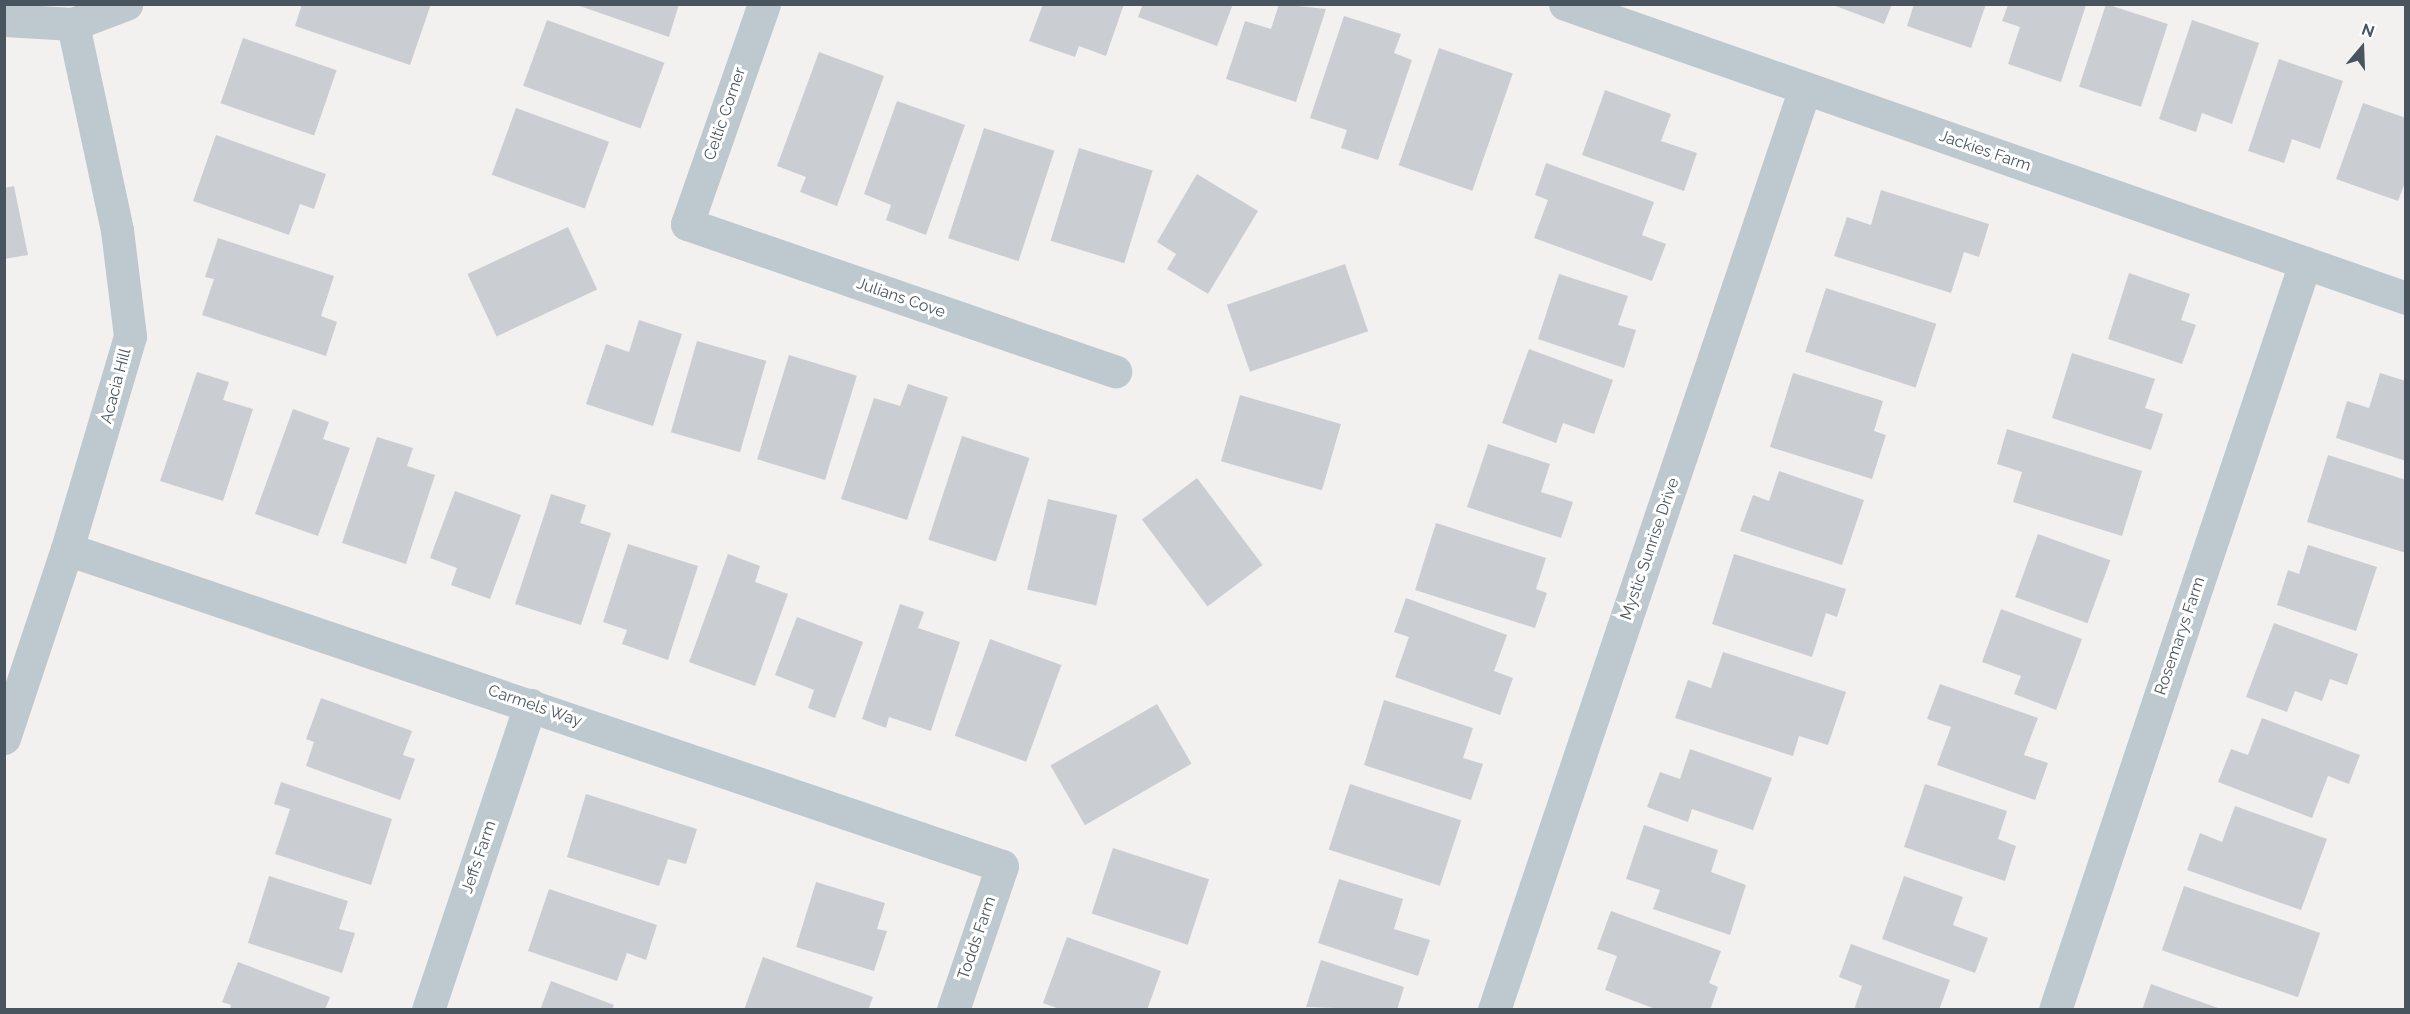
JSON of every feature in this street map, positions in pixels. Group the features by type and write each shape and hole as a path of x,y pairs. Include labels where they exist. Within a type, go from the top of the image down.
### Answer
{"street":[{"path":"4,20 73,24 126,4"},
{"name":"Celtic Corner","path":"687,224 764,4"},
{"name":"Jackies Farm","path":"1565,4 2406,298"},
{"name":"Acacia Hill","path":"4,738 68,549 129,336 117,230 73,24"},
{"name":"Mystic Sunrise Drive","path":"1494,1010 1805,88"},
{"name":"Julians Cove","path":"687,224 1115,371"},
{"name":"Rosemarys Farm","path":"2055,1010 2305,262"},
{"name":"Carmels Way","path":"68,549 1002,866"},
{"name":"Jeffs Farm","path":"428,1010 530,705"},
{"name":"Todds Farm","path":"953,1010 1002,866"}],"building":[{"path":"302,4 431,4 410,65 295,26"},
{"path":"574,4 679,4 669,37"},
{"path":"1043,4 1124,4 1106,56 1079,46 1075,57 1029,41"},
{"path":"1143,4 1233,4 1217,46 1138,17"},
{"path":"1279,4 1326,9 1296,102 1226,79 1245,21 1271,29"},
{"path":"1830,4 1892,4 1884,24"},
{"path":"1914,4 1986,4 1971,48 1907,26"},
{"path":"2106,4 2168,24 2141,107 2079,87"},
{"path":"2008,5 2086,5 2061,82 2008,64 2020,27 2002,21"},
{"path":"1344,16 1401,34 1394,53 1412,60 1378,160 1341,148 1347,130 1310,118"},
{"path":"547,20 664,63 641,129 523,86"},
{"path":"2192,20 2259,43 2232,124 2202,113 2196,132 2159,119"},
{"path":"243,38 337,70 314,135 221,103"},
{"path":"1439,48 1513,73 1472,191 1399,165"},
{"path":"819,52 884,76 837,206 800,192 806,177 777,166"},
{"path":"2279,59 2343,81 2320,149 2292,139 2284,163 2248,151"},
{"path":"1605,90 1671,114 1661,141 1697,153 1684,191 1582,155"},
{"path":"897,101 965,125 926,235 886,220 891,205 864,194"},
{"path":"2363,103 2406,118 2406,180 2398,201 2336,179"},
{"path":"516,108 609,142 585,209 492,175"},
{"path":"984,128 1054,151 1019,261 948,238"},
{"path":"216,135 326,174 314,209 300,204 289,235 193,201"},
{"path":"1079,148 1153,171 1124,263 1051,241"},
{"path":"1546,163 1654,202 1642,235 1666,244 1652,281 1534,238 1548,200 1535,195"},
{"path":"1197,174 1258,211 1208,294 1167,269 1176,254 1157,242"},
{"path":"14,186 28,255 4,259 4,188"},
{"path":"1881,190 1989,224 1979,257 1964,252 1951,293 1834,256 1847,217 1871,225"},
{"path":"568,227 597,290 497,336 467,274"},
{"path":"218,238 334,276 321,316 337,322 326,356 202,315 214,279 205,277"},
{"path":"1345,264 1368,331 1250,372 1227,305"},
{"path":"2129,273 2190,294 2181,320 2196,325 2182,364 2108,339"},
{"path":"1559,274 1628,296 1618,325 1636,330 1624,368 1538,339"},
{"path":"1826,288 1936,324 1916,388 1805,352"},
{"path":"639,320 682,334 653,426 586,404 606,344 629,352"},
{"path":"697,341 766,361 740,452 671,432"},
{"path":"1529,349 1613,380 1594,434 1563,423 1556,443 1502,423"},
{"path":"2072,353 2155,379 2145,408 2163,414 2151,450 2052,418"},
{"path":"789,355 857,376 825,480 757,459"},
{"path":"197,372 229,382 223,400 253,409 223,501 160,481"},
{"path":"1793,373 1883,401 1874,431 1886,435 1872,479 1770,447"},
{"path":"2380,373 2406,381 2406,461 2336,438 2347,401 2369,408"},
{"path":"908,384 948,397 907,520 841,499 874,398 900,406"},
{"path":"1240,395 1341,424 1322,490 1221,461"},
{"path":"293,409 329,422 323,439 350,448 318,536 255,514"},
{"path":"2007,429 2142,471 2122,536 2013,502 2022,472 1997,464"},
{"path":"962,436 1030,458 996,562 928,540"},
{"path":"377,437 413,448 407,466 435,475 406,564 342,543"},
{"path":"1488,444 1550,464 1541,492 1573,502 1561,538 1467,507"},
{"path":"2328,455 2406,480 2406,553 2307,522"},
{"path":"1779,471 1864,500 1842,565 1740,531 1753,495 1769,501"},
{"path":"1197,478 1263,565 1207,607 1142,520"},
{"path":"455,491 521,515 490,599 451,585 457,568 430,558"},
{"path":"551,494 586,505 580,523 611,533 581,625 515,604"},
{"path":"1048,499 1117,515 1096,606 1027,590"},
{"path":"1436,523 1546,558 1536,589 1547,593 1535,628 1415,590"},
{"path":"2038,534 2110,560 2087,623 2015,597"},
{"path":"628,544 698,566 668,660 622,644 627,630 603,622"},
{"path":"2308,545 2377,567 2356,631 2277,605 2288,570 2299,574"},
{"path":"728,554 760,566 755,582 788,594 755,686 689,662"},
{"path":"1734,554 1846,589 1837,617 1826,613 1812,657 1712,624"},
{"path":"1406,598 1507,635 1494,671 1513,678 1500,715 1395,677 1409,637 1394,632"},
{"path":"900,604 924,612 918,628 960,642 931,731 889,717 886,728 862,719"},
{"path":"2001,609 2082,639 2056,710 2014,694 2021,676 1982,662"},
{"path":"797,617 863,642 835,718 808,708 814,690 775,675"},
{"path":"2274,623 2358,654 2347,685 2330,679 2322,701 2295,691 2287,712 2246,697"},
{"path":"990,639 1061,665 1026,762 955,736"},
{"path":"1723,652 1846,692 1828,745 1799,736 1793,756 1675,718 1688,680 1711,688"},
{"path":"1940,684 2038,718 2024,755 2048,763 2035,800 1937,765 1951,727 1927,719"},
{"path":"321,698 412,731 403,755 415,759 400,800 306,766 314,742 306,739"},
{"path":"1384,700 1473,728 1463,758 1483,764 1471,800 1364,765"},
{"path":"1157,704 1192,764 1085,825 1050,766"},
{"path":"2262,718 2360,755 2349,784 2328,776 2312,818 2218,782 2231,749 2248,755"},
{"path":"1690,749 1772,778 1753,830 1692,809 1688,822 1647,807 1660,772 1680,779"},
{"path":"281,782 392,819 371,885 275,854 290,809 274,804"},
{"path":"1350,784 1461,820 1440,886 1329,850"},
{"path":"1925,784 2007,811 1998,839 2016,846 2005,881 1904,847"},
{"path":"586,794 697,829 686,864 668,859 659,886 567,857"},
{"path":"2235,806 2327,839 2301,910 2187,870 2200,833 2222,842"},
{"path":"1644,825 1718,850 1711,872 1746,885 1730,935 1653,909 1660,890 1626,879"},
{"path":"1113,848 1209,879 1188,945 1092,914"},
{"path":"269,876 348,901 339,929 355,933 342,973 248,943"},
{"path":"1904,876 1963,897 1953,925 1988,938 1975,973 1882,939"},
{"path":"1339,879 1403,899 1394,929 1430,940 1418,976 1318,943"},
{"path":"816,882 885,903 877,929 887,931 874,971 796,947"},
{"path":"2184,886 2320,933 2298,997 2162,950"},
{"path":"549,889 657,925 646,960 627,953 617,981 528,951"},
{"path":"1611,911 1721,951 1709,983 1718,987 1710,1010 1658,1010 1605,990 1617,956 1597,949"},
{"path":"1067,937 1161,971 1147,1010 1062,1010 1043,1003"},
{"path":"1851,944 1950,980 1939,1010 1854,1010 1862,986 1839,977"},
{"path":"763,957 873,997 868,1010 744,1010"},
{"path":"1321,960 1404,987 1397,1010 1306,1007"},
{"path":"238,962 330,997 325,1010 230,1010 231,1005 222,1002"},
{"path":"551,981 614,1005 612,1010 540,1010"},
{"path":"2151,984 2218,1008 2217,1010 2142,1010"}]}
